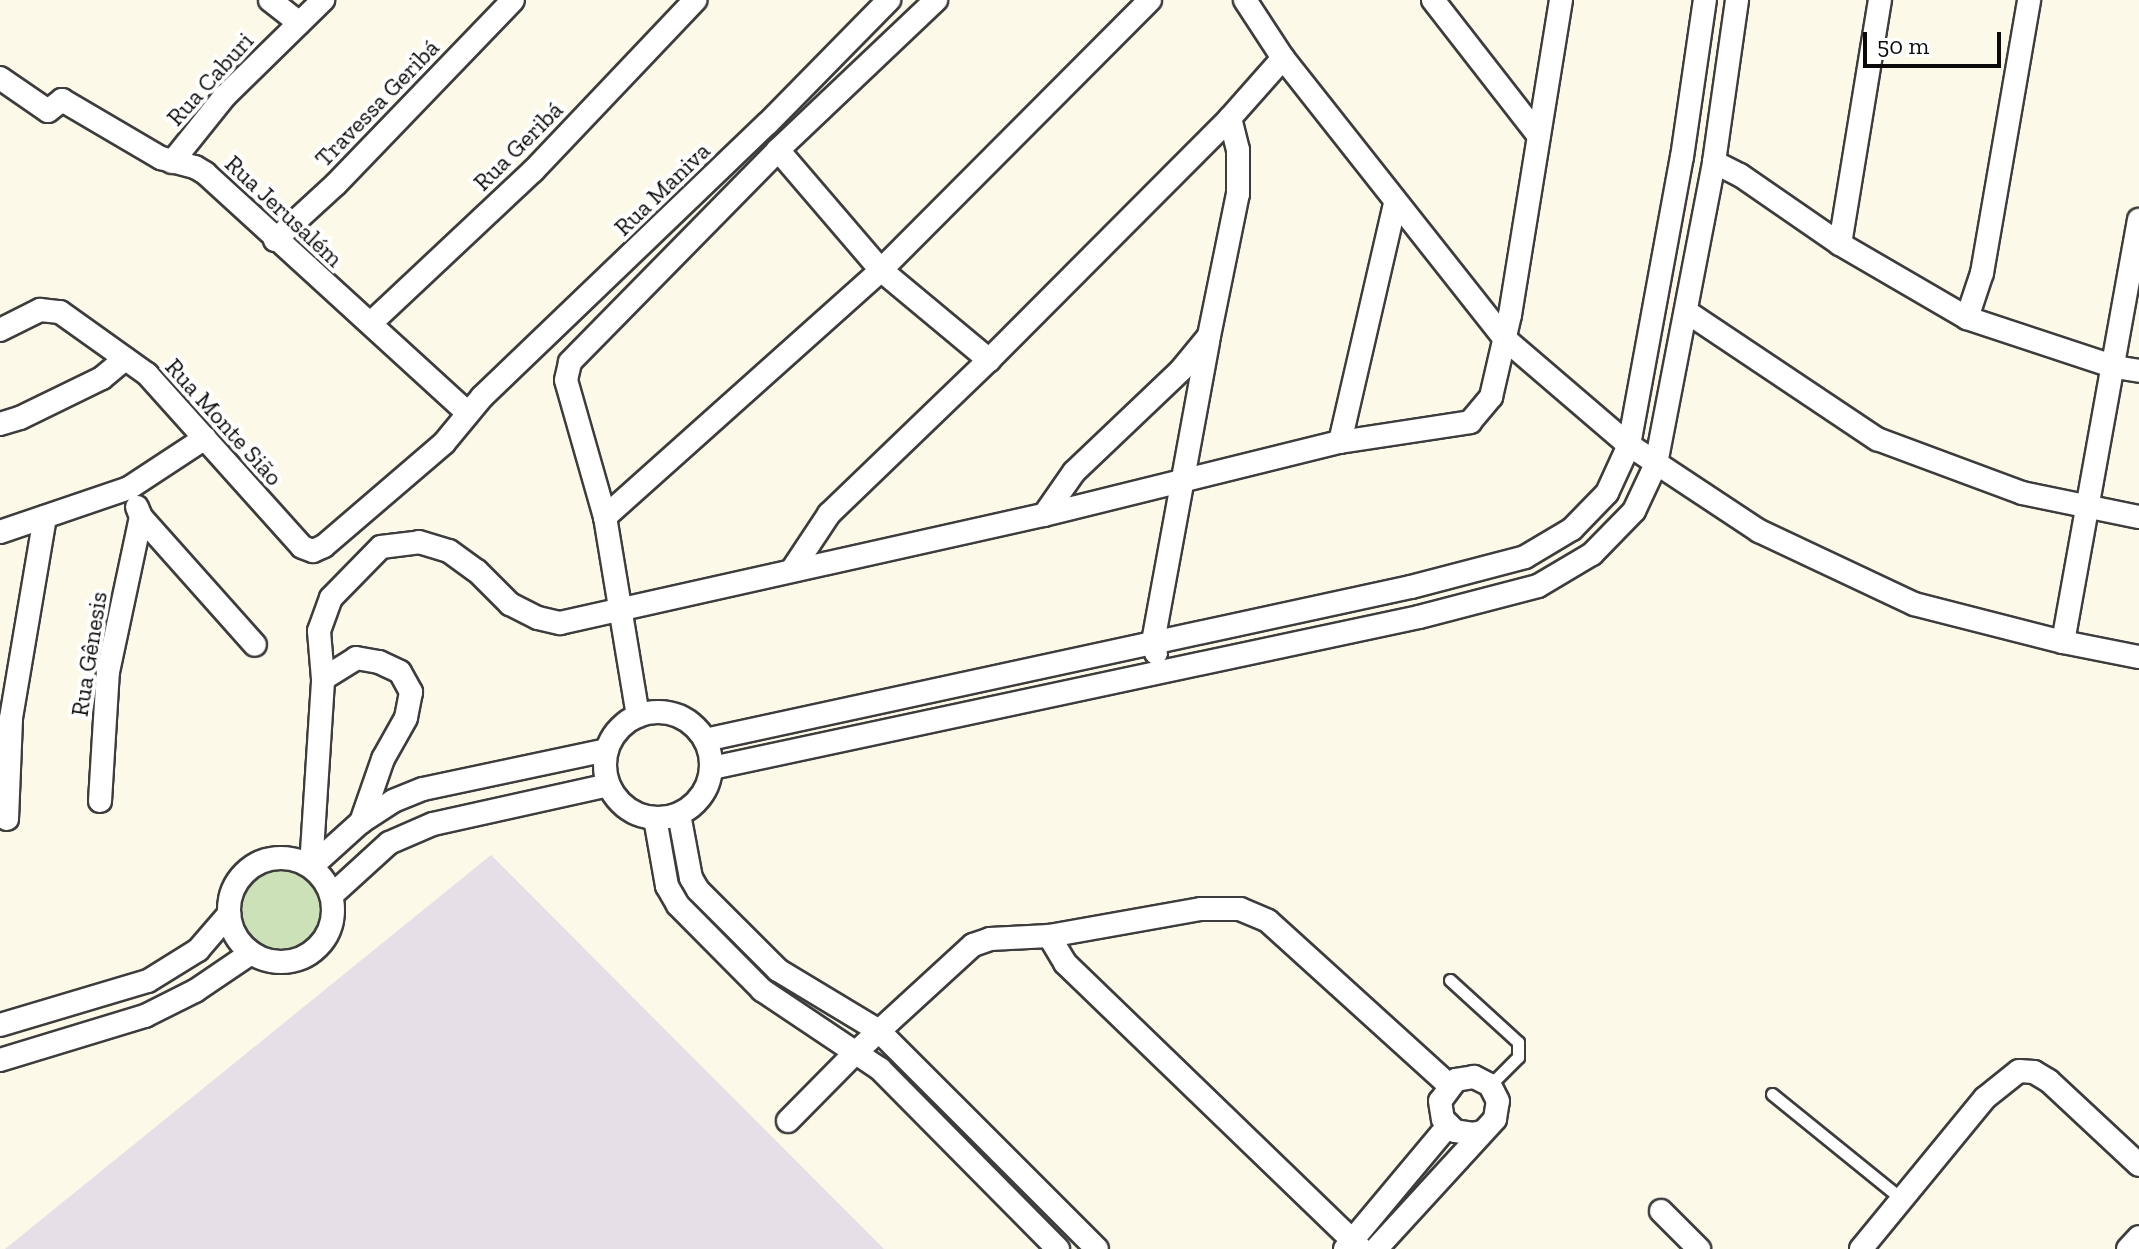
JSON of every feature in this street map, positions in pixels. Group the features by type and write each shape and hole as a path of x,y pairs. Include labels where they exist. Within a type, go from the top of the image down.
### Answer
{"street":[{"path":"270,0 299,23"},
{"name":"Rua Caburi","path":"172,162 224,97 323,0"},
{"name":"Travessa Geribá","path":"275,240 336,184 513,0"},
{"name":"Rua Geribá","path":"371,323 533,171 695,0"},
{"name":"Rua Maniva","path":"313,551 324,546 444,443 468,413 889,0"},
{"path":"638,716 605,517 566,380 570,362 778,150 936,0"},
{"path":"605,517 881,270 1150,0"},
{"path":"1245,0 1283,58 1504,338 1629,445 1759,531 1914,604 2063,642 2139,657"},
{"path":"1433,0 1539,136"},
{"path":"311,867 323,679 319,631 331,598 381,547 419,542 449,551 477,571 510,604 538,618 560,623 1044,515 1340,442 1470,422 1491,397 1504,338 1561,0"},
{"path":"705,740 1411,587 1525,557 1572,529 1607,493 1629,445 1682,157 1705,0"},
{"path":"712,768 1419,617 1538,586 1592,554 1634,511 1656,464 1714,162 1737,0"},
{"path":"1840,244 1880,0"},
{"path":"1967,318 1982,273 2029,0"},
{"path":"792,570 829,514 989,360 1230,118 1283,58"},
{"name":"Rua Jerusalém","path":"0,78 48,111 62,100 172,162 195,167 205,173 468,413"},
{"path":"1160,673 1153,642 1238,194 1238,150 1230,118"},
{"path":"778,150 881,270 989,360"},
{"path":"1714,162 1740,175 1840,244 1967,318 2115,367 2139,371"},
{"path":"1340,442 1395,203"},
{"path":"2063,642 2115,367 2139,220"},
{"name":"Rua Monte Sião","path":"0,330 50,308 147,374 302,547 313,551"},
{"path":"1687,312 1877,439 2022,493 2139,517"},
{"path":"1044,515 1074,472 1181,370 1209,336"},
{"path":"0,424 20,418 102,378 125,359"},
{"path":"0,532 129,488 205,438"},
{"path":"129,488 141,517 255,645"},
{"path":"7,819 11,718 45,517"},
{"name":"Rua Gênesis","path":"100,801 105,696 141,517"},
{"path":"1411,587 1419,617"},
{"path":"323,679 356,658 379,662 400,672 411,692 406,718 383,759 361,822"},
{"path":"674,714 694,726 705,740 712,768 698,801 679,814 655,818 632,812 609,785 607,750 619,729 638,716 674,714"},
{"path":"311,867 361,822 393,801 423,789 607,750"},
{"path":"332,895 389,843 433,824 609,785"},
{"path":"679,814 691,878 698,890 778,970 879,1031 1097,1249"},
{"path":"655,818 667,886 678,905 762,990 880,1069 1058,1249"},
{"path":"290,858 311,867 332,895 334,918 317,949 285,963 251,953 235,936 229,914 232,891 255,864 290,858"},
{"path":"788,1121 855,1053 973,945 990,939 1049,936 1201,909 1240,909 1268,921 1449,1085"},
{"path":"0,1025 148,981 198,950 229,914"},
{"path":"1049,936 1065,963 1352,1245 1448,1126"},
{"path":"0,1060 145,1016 195,991 251,953"},
{"path":"1861,1249 1985,1098 2007,1077 2019,1071 2034,1072 2049,1081 2139,1165"},
{"path":"1376,1249 1482,1132 1498,1111 1490,1085 1483,1080 1465,1077 1449,1085 1440,1101 1440,1110 1448,1126 1464,1134 1482,1132"},
{"path":"1661,1211 1699,1249"},
{"path":"2128,1249 2139,1237"}],"lane":[{"path":"1450,980 1518,1042 1518,1057 1490,1085"},
{"path":"1772,1094 1903,1200"}],"shaded area":[{"path":"491,855 884,1249 5,1249"}],"green space":[{"path":"281,866 306,873 318,885 325,910 318,935 306,947 281,954 256,947 244,935 237,910 244,885 256,873"}]}
